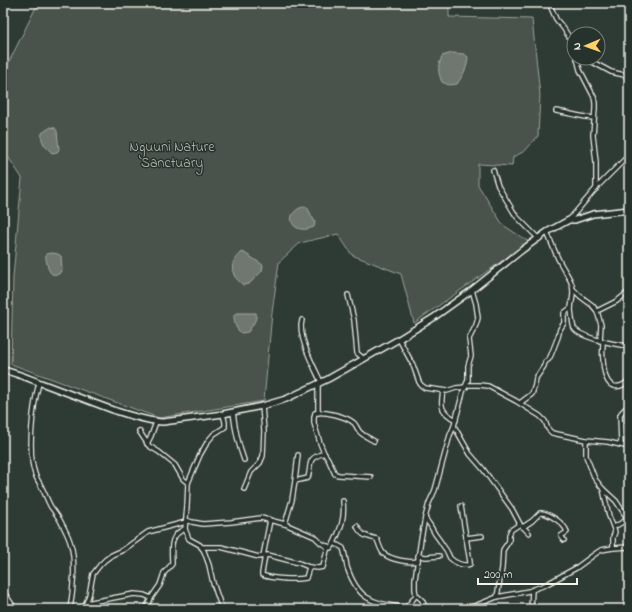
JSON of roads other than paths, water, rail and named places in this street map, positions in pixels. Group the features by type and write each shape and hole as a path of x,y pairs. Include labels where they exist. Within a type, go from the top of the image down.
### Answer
{"main road":[{"path":"3,370 14,372 39,383 128,415 156,422 223,414 262,406 286,399 319,383 399,339 433,318 472,290 547,232 569,220 575,220 593,214 629,210"}],"street":[{"path":"549,3 556,19 566,32"},
{"path":"623,3 629,12"},
{"path":"579,66 594,97 595,106 593,135 596,162 596,189"},
{"path":"599,66 611,72 629,76"},
{"path":"556,111 594,118"},
{"path":"569,220 629,155"},
{"path":"493,170 498,186 517,217 539,239"},
{"path":"547,232 562,267 569,277 573,289 571,308 573,325 576,330 601,341 629,346"},
{"path":"573,289 597,311 601,326 603,359 608,382 611,386 620,386 629,382"},
{"path":"404,608 416,595 415,579 425,518 469,376 469,339 478,318 472,290"},
{"path":"597,311 617,301 627,293"},
{"path":"348,295 354,320 357,353 364,359"},
{"path":"520,403 532,394 535,387 536,378 545,362 550,357 560,329 564,323 564,313 571,308"},
{"path":"302,320 302,336 319,383 318,413"},
{"path":"399,339 413,365 419,382 426,388 447,391 466,386 488,386 520,403 542,418 550,432 554,434 629,447"},
{"path":"629,358 629,375"},
{"path":"39,383 34,403 32,425 32,462 35,474 51,506 67,532 72,546 74,561 73,592 70,609"},
{"path":"443,391 442,407 449,416 456,420"},
{"path":"621,445 620,415 626,410 629,404"},
{"path":"244,489 251,472 260,463 263,456 264,431 262,406"},
{"path":"233,412 234,427 244,460"},
{"path":"371,477 335,474 324,453 314,423 314,415 318,413 336,415 351,421 358,430 374,442"},
{"path":"222,609 204,551 201,547 189,539 185,529 188,483 208,441 214,434 225,427 223,414"},
{"path":"147,444 156,422"},
{"path":"454,426 470,454 483,469 512,509 521,525 529,533"},
{"path":"139,431 147,444 175,465 188,483"},
{"path":"586,440 586,458 595,479 616,501 628,520 614,527"},
{"path":"295,481 308,478 312,458 324,453"},
{"path":"285,524 292,500 298,455"},
{"path":"603,489 609,516 615,532 613,537 613,548"},
{"path":"84,609 89,595 93,574 100,564 148,532 186,521 203,524 261,518 285,524 315,536 321,543 332,548 344,517 343,501"},
{"path":"425,518 430,523 451,559 458,563 468,565 470,562 461,506"},
{"path":"497,597 502,568 503,550 509,541 511,530 532,521 540,513 544,512 560,522 567,530 567,532 561,536 564,540"},
{"path":"270,520 262,575 280,578 306,578 308,576 309,567"},
{"path":"357,526 360,532 377,540 380,549 386,555 406,562 413,562 418,558 439,556"},
{"path":"146,609 151,598 160,585 164,573 172,564 172,542 179,531 185,529"},
{"path":"466,538 482,536"},
{"path":"334,543 343,548 347,566 354,584 364,595 378,603 410,609"},
{"path":"201,547 221,547 259,557 268,555 309,567 318,568 323,567 328,546"},
{"path":"467,609 497,597 532,590 545,585 576,568 601,550 629,547"},
{"path":"531,609 532,590"},
{"path":"3,591 15,609"},
{"path":"86,603 134,594 144,595 151,598"},
{"path":"416,595 422,600 426,609"}],"park label":[{"name":"Nguuni Nature Sanctuary","path":"172,154"}]}
